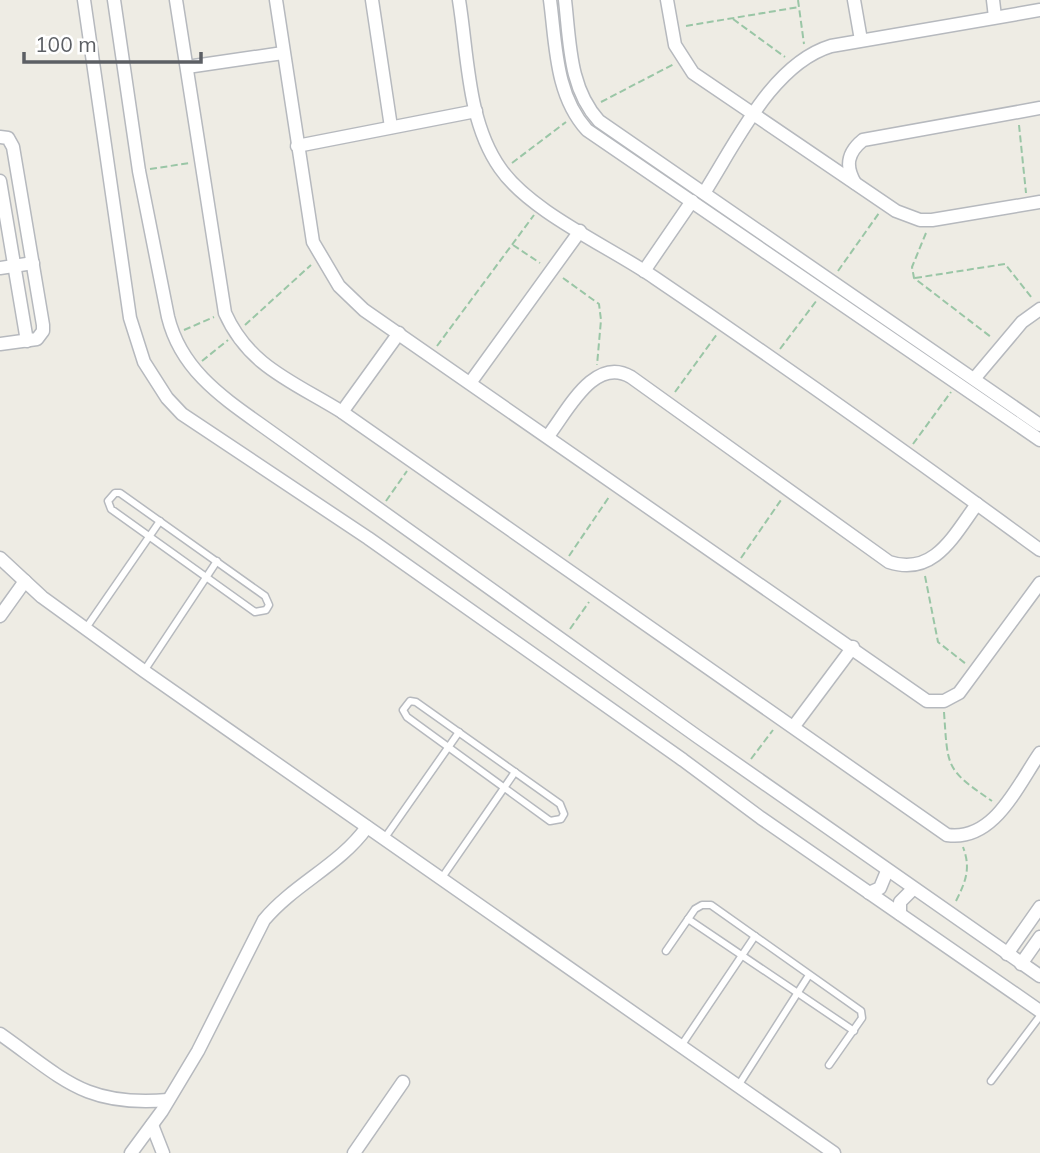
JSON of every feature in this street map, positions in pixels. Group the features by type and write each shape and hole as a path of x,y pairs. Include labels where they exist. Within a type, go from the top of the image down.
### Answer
{"street":[{"path":"84,0 130,318 144,362 167,398 200,426 368,538 1040,1011"},
{"path":"114,0 139,171 172,335 191,369 241,411 949,915 1040,976"},
{"path":"176,0 225,313 235,335 250,354 342,412 947,835 958,836 981,831 1040,753"},
{"path":"276,0 309,227 320,258 351,299 853,647 919,697 944,701 959,692 1040,583"},
{"path":"372,0 391,127"},
{"path":"459,0 476,111 484,141 502,171 540,206 644,271 773,358 1040,550"},
{"path":"550,0 561,77 575,115 594,136 692,201 743,228 958,383 1037,431"},
{"path":"565,0 575,79 588,109 599,121 704,193 743,228"},
{"path":"667,0 671,29 682,60 693,73 907,216 932,219 1034,203"},
{"path":"854,0 861,40"},
{"path":"993,0 995,17"},
{"path":"704,193 754,116 794,64 806,56 831,46 861,40 1040,10"},
{"path":"187,67 284,53"},
{"path":"855,183 849,172 848,160 853,148 863,140 1040,108"},
{"path":"297,146 476,111"},
{"path":"0,137 8,138 13,147 43,331 37,339 0,344"},
{"path":"0,181 27,341"},
{"path":"1,198 21,195"},
{"path":"644,271 692,201"},
{"path":"470,383 580,230"},
{"path":"0,268 33,263"},
{"path":"827,286 974,379 1037,431"},
{"path":"974,379 1022,322 1040,309"},
{"path":"342,412 399,333"},
{"path":"548,436 596,376 614,370 623,372 888,562 900,566 923,564 941,552 977,504"},
{"path":"0,558 25,581 144,671 834,1153"},
{"path":"0,616 25,581"},
{"path":"794,726 853,647"},
{"path":"131,1153 152,1125 198,1051 264,919 277,904 346,851 367,827"},
{"path":"869,893 880,888 887,871"},
{"path":"900,914 903,896 913,889"},
{"path":"1007,954 1040,907"},
{"path":"1021,964 1040,937"},
{"path":"0,1034 76,1088 94,1096 136,1103 167,1100"},
{"path":"354,1153 403,1082"},
{"path":"152,1125 163,1153"}],"lane":[{"path":"120,493 265,596 269,605 266,610 255,612 150,536 111,509 108,501 110,496 120,493"},
{"path":"86,628 160,522"},
{"path":"144,671 216,561"},
{"path":"416,702 560,804 564,814 561,819 550,821 449,747 407,717 403,710 406,705 416,702"},
{"path":"384,839 459,732"},
{"path":"441,878 515,772"},
{"path":"666,951 698,906 711,905 861,1011 862,1018 829,1065"},
{"path":"688,919 854,1031"},
{"path":"681,1046 755,936"},
{"path":"737,1086 809,975"},
{"path":"991,1081 1040,1016"}],"path":[{"path":"798,0 806,56"},
{"path":"671,29 799,7"},
{"path":"732,19 794,64"},
{"path":"588,109 682,60"},
{"path":"1018,113 1034,203"},
{"path":"502,171 575,115"},
{"path":"139,171 201,161"},
{"path":"773,358 885,203"},
{"path":"430,355 540,206"},
{"path":"932,219 912,267 914,278 1002,345"},
{"path":"512,244 599,304 601,320 596,376"},
{"path":"191,369 235,335 320,258"},
{"path":"914,278 1005,264 1040,309"},
{"path":"172,335 225,313"},
{"path":"667,403 724,325"},
{"path":"906,453 958,383"},
{"path":"380,509 414,462"},
{"path":"563,566 618,485"},
{"path":"736,566 788,490"},
{"path":"923,564 938,642 975,671"},
{"path":"563,639 598,590"},
{"path":"944,701 947,754 953,771 1001,808"},
{"path":"743,769 782,718"},
{"path":"949,915 967,880 968,864 958,836"}]}
